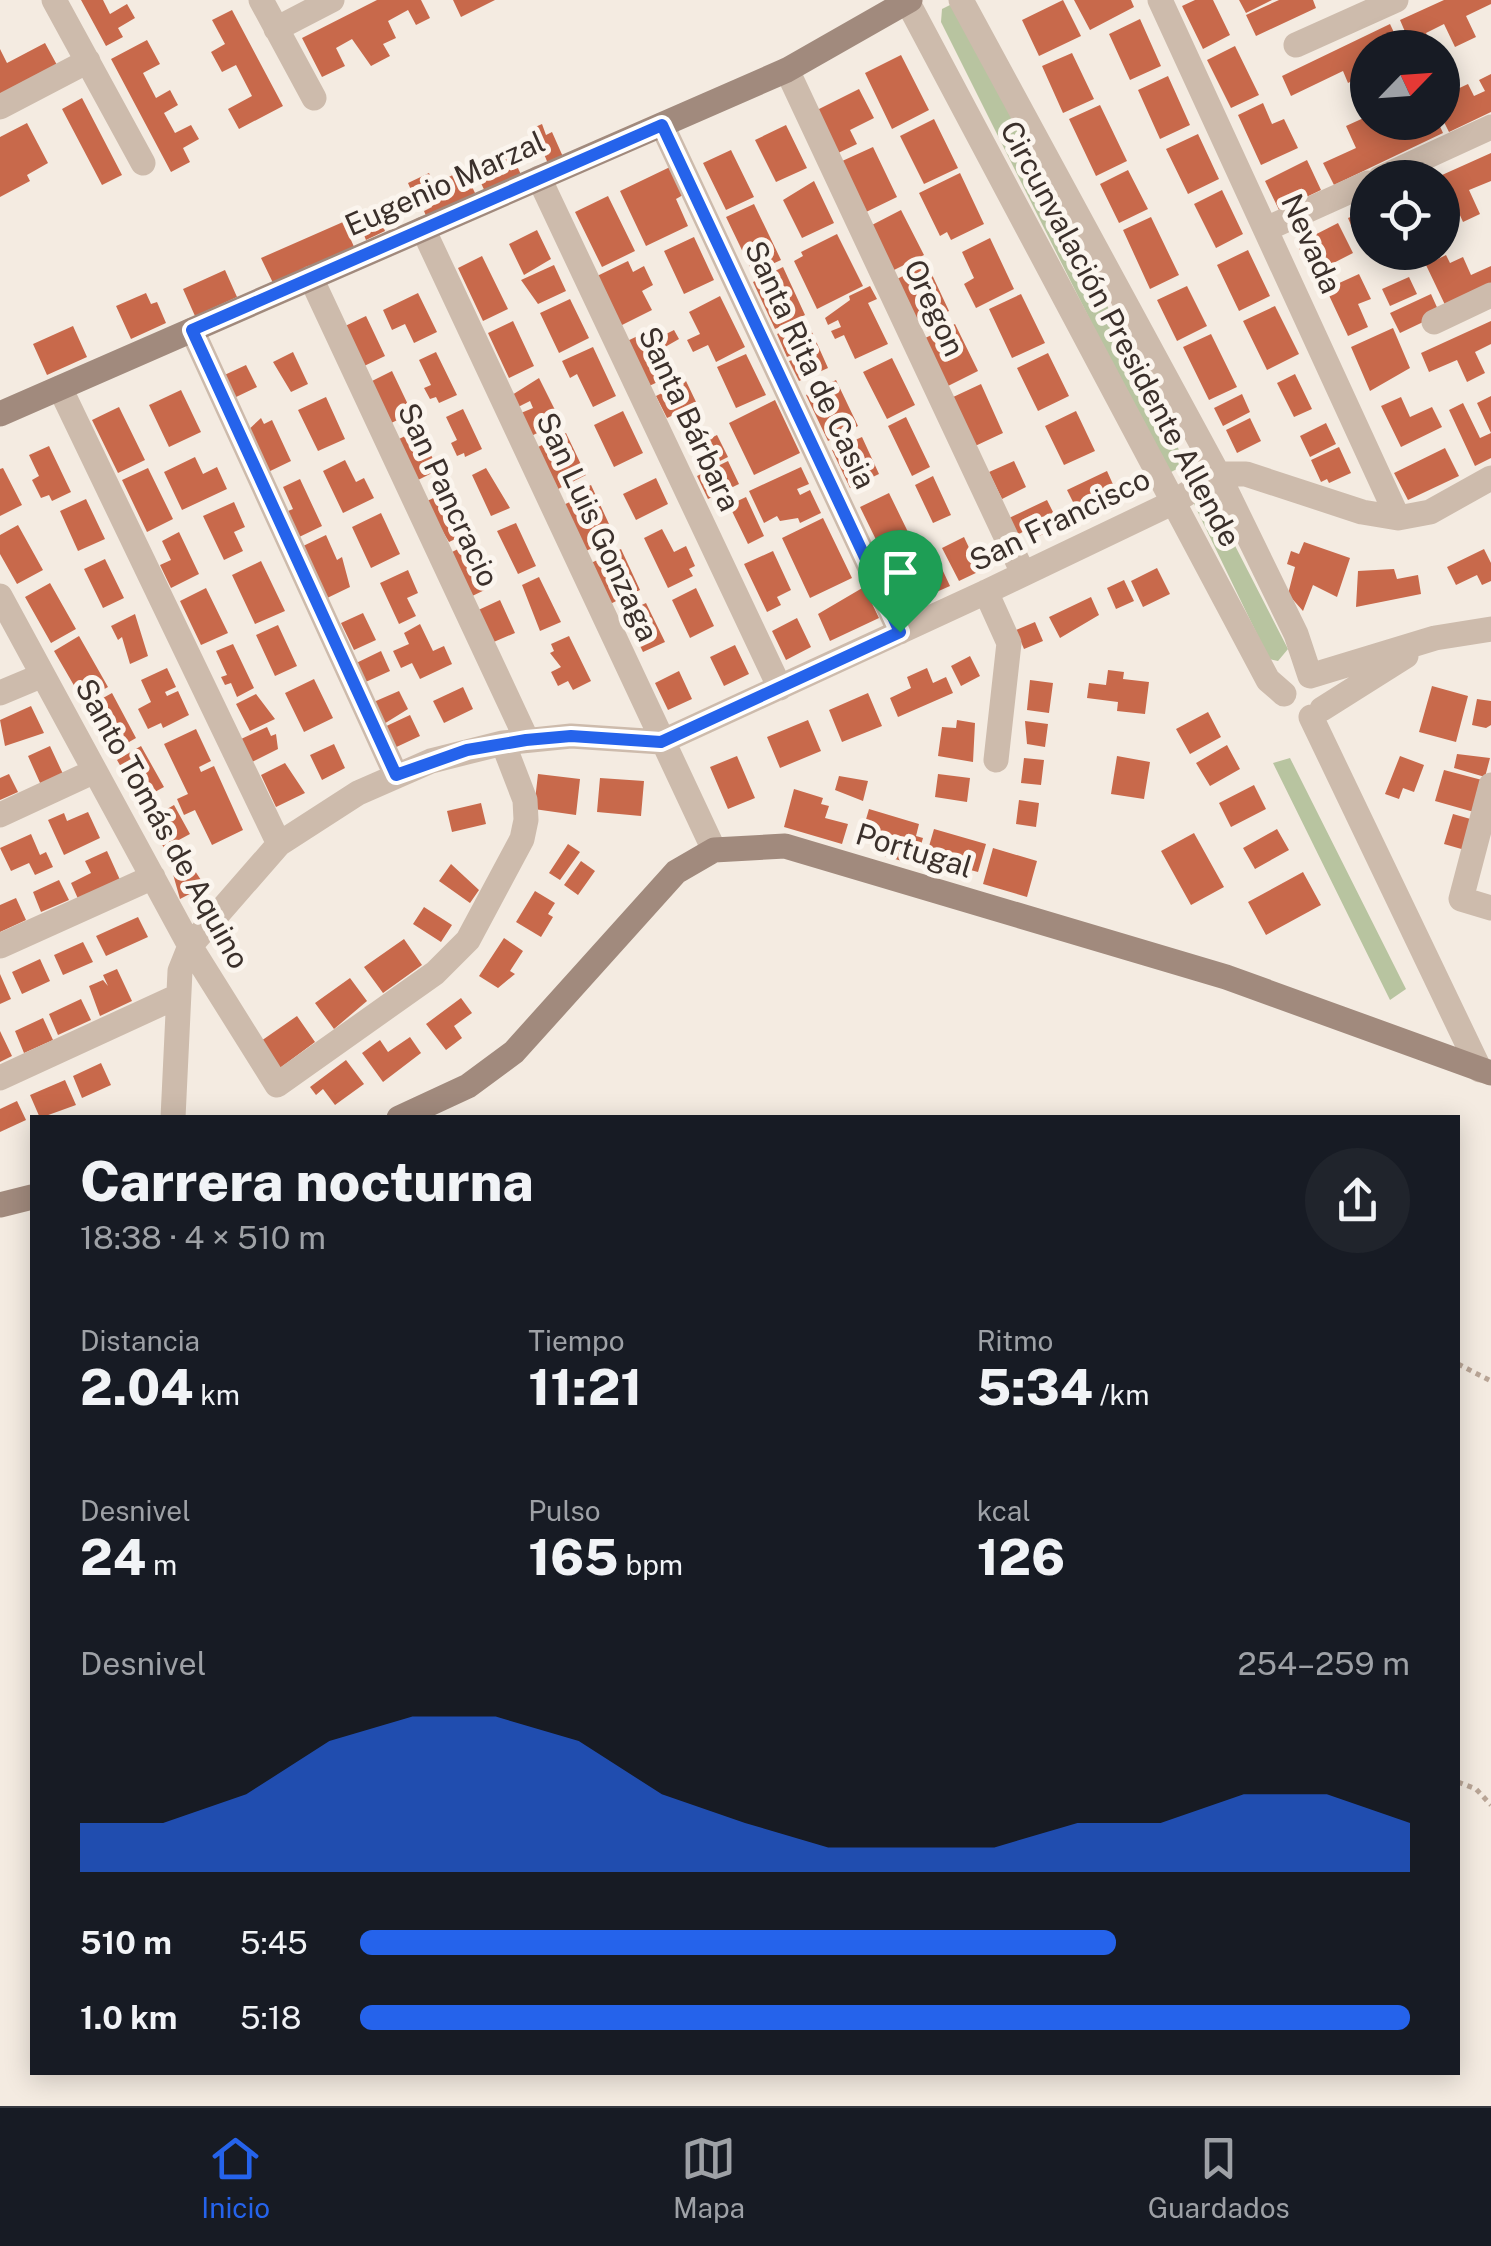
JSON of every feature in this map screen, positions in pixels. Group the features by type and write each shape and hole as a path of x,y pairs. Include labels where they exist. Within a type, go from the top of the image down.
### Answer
{"main road":[{"name":"Eugenio Marzal","path":"0,414 787,70 908,0"},
{"name":"Portugal","path":"405,1115 468,1086 514,1052 676,872 714,850 785,846 1226,978 1485,1072"},
{"path":"0,1205 30,1198"}],"street":[{"path":"54,0 142,163"},
{"path":"261,0 314,98"},
{"path":"276,29 332,0"},
{"name":"Circunvalación Presidente Allende","path":"908,0 1268,680 1284,694 1292,712 1316,713 1324,690 1310,676 1296,634 1218,474 960,0"},
{"name":"Nevada","path":"1160,0 1398,518"},
{"path":"1296,46 1396,0"},
{"path":"0,107 88,61"},
{"name":"Oregon","path":"787,70 1023,573"},
{"name":"Santa Rita de Casia","path":"662,125 900,632"},
{"path":"1419,160 1491,127"},
{"name":"Santa Bárbara","path":"539,178 780,688"},
{"path":"1268,228 1350,191"},
{"name":"San Luis Gonzaga","path":"423,230 714,850"},
{"name":"San Pancracio","path":"272,1082 278,1085 296,1076 435,974 468,940 522,839 526,820 515,741 310,278"},
{"path":"1434,322 1491,294"},
{"path":"192,330 396,775"},
{"path":"60,388 279,844"},
{"path":"1218,474 1246,474 1362,512 1398,518 1430,512 1491,478"},
{"name":"San Francisco","path":"173,1115 180,971 190,946 279,844 358,793 396,775 515,741 571,736 661,742 986,592 1172,502 1218,474"},
{"path":"986,592 1009,643 996,760"},
{"name":"Santo Tomás de Aquino","path":"0,596 190,946 272,1082"},
{"path":"1284,694 1296,678 1436,638 1491,629"},
{"path":"1436,638 1316,713 1485,1072"},
{"path":"0,694 43,675"},
{"path":"0,816 94,771"},
{"path":"1491,785 1461,899 1491,908"},
{"path":"0,946 153,877"},
{"path":"0,1078 178,996"}],"path":[{"path":"1460,1365 1491,1381"},
{"path":"1460,1783 1476,1789 1491,1805"}],"green space":[{"path":"950,5 960,10 1183,458 1181,467 1171,472 1162,464 941,22 942,9"},
{"path":"1208,493 1288,649 1278,661 1269,659 1192,500"},
{"path":"1290,758 1406,989 1390,1000 1273,763"}],"building":[{"path":"81,0 103,0 110,14 127,4 135,18 118,28 123,37 106,46"},
{"path":"377,0 421,0 430,18 416,25 408,10 388,21 396,38 383,44 390,56 371,66 352,39 336,48 345,66 322,77 302,38"},
{"path":"453,0 495,0 461,17"},
{"path":"1063,0 1081,36 1039,56 1022,20"},
{"path":"1074,0 1131,0 1134,7 1090,30"},
{"path":"1195,0 1213,0 1230,35 1203,49 1182,6"},
{"path":"1239,0 1272,0 1246,13"},
{"path":"1279,0 1313,0 1316,8 1256,36 1246,15"},
{"path":"1444,0 1491,0 1491,4 1466,16 1476,37 1460,45 1460,30 1447,30 1444,24 1432,30 1404,30 1400,20"},
{"path":"232,10 283,106 239,129 228,109 252,96 236,65 222,72 211,52 225,44 212,20"},
{"path":"1140,19 1161,66 1130,80 1109,34"},
{"path":"147,40 160,64 143,73 156,98 170,90 178,105 164,113 175,133 191,125 199,139 183,148 190,162 171,172 111,59"},
{"path":"45,43 57,65 0,95 0,49 7,63"},
{"path":"1350,43 1348,83 1343,71 1291,96 1282,76"},
{"path":"1235,46 1259,95 1231,108 1207,60"},
{"path":"1072,53 1094,99 1063,113 1042,66"},
{"path":"901,55 929,110 892,129 865,73"},
{"path":"1491,74 1491,112 1460,127 1460,88 1468,84 1474,96 1485,91 1479,80"},
{"path":"1168,76 1190,125 1160,139 1138,90"},
{"path":"859,89 874,118 850,130 857,144 836,154 815,111"},
{"path":"82,98 122,175 102,185 62,109"},
{"path":"1263,103 1272,124 1284,119 1298,148 1261,165 1238,115"},
{"path":"1100,105 1127,161 1096,176 1069,119"},
{"path":"934,119 958,168 924,184 900,136"},
{"path":"27,123 48,163 27,175 30,181 0,197 0,137"},
{"path":"542,124 546,135 552,132 564,159 549,166 533,128"},
{"path":"786,125 807,168 776,182 755,140"},
{"path":"1198,134 1219,179 1188,194 1166,149"},
{"path":"1352,140 1428,140 1386,160 1350,160 1350,177 1334,185 1323,163 1356,148"},
{"path":"873,147 897,197 864,213 840,162"},
{"path":"731,150 754,197 726,210 703,163"},
{"path":"510,151 523,179 487,196 474,168"},
{"path":"1491,153 1491,181 1469,190 1480,214 1463,222 1460,215 1460,167"},
{"path":"1307,160 1321,190 1279,210 1265,181"},
{"path":"670,167 683,195 676,199 688,226 646,246 620,191"},
{"path":"1128,170 1148,209 1119,223 1100,184"},
{"path":"429,173 434,184 457,173 460,179 467,176 475,193 429,223 424,211 432,207 429,201 418,206 408,183"},
{"path":"960,173 984,224 951,240 947,232 940,236 919,193"},
{"path":"814,181 834,223 802,238 783,200"},
{"path":"1222,190 1243,234 1216,248 1194,204"},
{"path":"608,196 635,251 602,267 575,212"},
{"path":"754,204 781,260 753,273 726,217"},
{"path":"374,207 385,231 366,240 356,216"},
{"path":"901,210 924,255 892,271 870,226"},
{"path":"1151,217 1179,275 1150,289 1123,230"},
{"path":"343,222 355,249 274,285 261,258"},
{"path":"1338,223 1350,255 1312,274 1297,244"},
{"path":"537,230 551,259 524,275 509,244"},
{"path":"837,234 863,286 817,309 794,261 803,256 801,252"},
{"path":"694,237 714,280 684,294 664,251"},
{"path":"990,238 1014,289 976,308 964,284 974,278 962,252"},
{"path":"1248,250 1270,296 1239,311 1217,265"},
{"path":"482,256 508,309 483,321 458,268"},
{"path":"1463,257 1471,275 1491,266 1491,288 1447,309 1428,270 1460,270"},
{"path":"628,261 633,272 644,266 653,285 642,291 652,310 620,326 595,277"},
{"path":"927,264 949,311 916,326 895,280"},
{"path":"554,265 566,291 538,304 521,280"},
{"path":"783,267 805,315 775,329 753,282"},
{"path":"225,270 237,297 195,316 183,289"},
{"path":"1359,274 1371,299 1358,304 1368,327 1348,336 1326,289"},
{"path":"1409,277 1417,294 1390,306 1382,289"},
{"path":"870,286 877,299 868,303 888,344 855,359 844,335 835,339 831,331 841,327 838,320 828,325 825,318 850,300 849,296"},
{"path":"1187,286 1207,326 1177,341 1157,300"},
{"path":"146,293 151,304 157,302 166,323 131,339 116,306"},
{"path":"418,293 437,332 414,343 405,324 392,330 383,310"},
{"path":"1021,294 1045,343 1012,358 989,309"},
{"path":"1431,294 1440,314 1400,333 1390,313"},
{"path":"720,296 745,347 716,362 708,345 693,352 687,340 700,334 689,312"},
{"path":"570,299 589,338 559,353 540,313"},
{"path":"1275,306 1299,354 1267,370 1243,321"},
{"path":"366,316 385,356 360,368 341,328"},
{"path":"513,321 534,366 509,378 488,333"},
{"path":"807,321 828,368 799,381 789,361 798,358 796,353 787,357 777,334"},
{"path":"1491,321 1491,344 1475,352 1485,373 1467,382 1457,360 1429,372 1421,353"},
{"path":"955,324 978,371 946,387 923,339"},
{"path":"73,326 87,357 47,375 33,344"},
{"path":"659,326 664,335 674,330 679,339 665,347 677,373 647,387 625,342"},
{"path":"1393,328 1410,368 1370,391 1351,347"},
{"path":"1211,334 1237,387 1209,400 1183,347"},
{"path":"593,347 616,396 593,407 577,374 570,378 562,361"},
{"path":"293,352 308,384 291,392 273,362"},
{"path":"436,352 457,395 439,403 436,397 430,399 424,388 431,385 419,360"},
{"path":"1048,353 1069,396 1038,411 1017,368"},
{"path":"746,354 766,395 736,408 717,367"},
{"path":"892,358 915,405 887,419 863,372"},
{"path":"246,365 257,387 234,398 218,378"},
{"path":"392,371 412,413 385,426 366,384"},
{"path":"1295,374 1312,409 1294,417 1277,383"},
{"path":"539,378 561,422 531,436 521,413 533,408 530,401 518,407 512,395"},
{"path":"836,380 858,426 828,441 806,395"},
{"path":"686,381 697,404 667,418 656,396"},
{"path":"981,384 1003,433 973,447 951,398"},
{"path":"181,390 201,432 169,447 149,405"},
{"path":"1242,394 1250,412 1223,426 1214,408"},
{"path":"1491,396 1491,433 1477,403"},
{"path":"326,397 345,439 318,451 298,410"},
{"path":"1401,397 1410,417 1432,407 1442,427 1401,447 1381,406"},
{"path":"775,400 800,453 754,475 729,423"},
{"path":"1463,403 1480,438 1491,433 1491,458 1475,466 1449,410"},
{"path":"119,407 145,460 118,473 92,420"},
{"path":"463,409 482,449 465,457 464,453 457,456 451,443 457,440 446,417"},
{"path":"623,411 643,453 614,467 594,425"},
{"path":"1076,411 1095,451 1064,465 1045,426"},
{"path":"906,417 930,467 912,476 888,426"},
{"path":"261,418 264,424 272,420 291,461 264,474 245,433"},
{"path":"1250,418 1261,441 1237,453 1226,430"},
{"path":"1326,423 1336,444 1310,457 1300,436"},
{"path":"419,429 438,470 412,483 393,442"},
{"path":"566,433 586,475 558,489 538,447"},
{"path":"717,435 728,457 710,466 699,444"},
{"path":"862,437 879,474 850,488 832,450"},
{"path":"49,446 71,492 52,501 49,495 41,498 32,480 39,476 29,455"},
{"path":"1339,447 1351,473 1329,483 1327,479 1321,482 1311,460"},
{"path":"1445,448 1459,476 1408,500 1394,473"},
{"path":"195,457 203,474 217,467 227,489 182,510 164,472"},
{"path":"345,460 356,482 364,478 374,498 343,513 323,471"},
{"path":"728,461 739,484 708,499 697,476"},
{"path":"1014,461 1026,487 1002,499 989,472"},
{"path":"801,467 809,484 797,489 800,495 810,490 821,513 800,523 798,518 780,521 777,516 764,523 749,491"},
{"path":"3,468 22,505 0,516 0,469"},
{"path":"148,468 173,519 147,532 122,480"},
{"path":"486,468 510,508 491,516 472,475"},
{"path":"1107,471 1120,500 1081,518 1067,490"},
{"path":"933,476 951,515 933,523 915,485"},
{"path":"656,478 668,504 636,520 623,494"},
{"path":"300,479 322,526 295,539 283,513 293,509 283,487"},
{"path":"591,485 615,537 586,551 563,505 570,502 567,496"},
{"path":"448,491 468,533 449,542 425,502"},
{"path":"889,493 908,532 893,539 898,549 884,556 860,507"},
{"path":"746,497 764,536 748,544 729,505"},
{"path":"86,499 105,539 78,551 60,511"},
{"path":"1047,500 1060,526 1037,537 1032,527 1017,535 1009,518"},
{"path":"234,502 245,527 234,532 243,551 224,560 203,516"},
{"path":"381,513 400,554 371,568 352,527"},
{"path":"823,518 852,578 810,598 782,538"},
{"path":"516,523 536,566 518,574 497,531"},
{"path":"18,525 43,570 17,584 0,554 0,535"},
{"path":"662,529 674,552 686,546 695,566 689,569 693,576 668,588 644,538"},
{"path":"179,532 199,574 171,588 160,565 171,560 162,541"},
{"path":"326,535 337,560 342,557 350,587 323,600 299,548"},
{"path":"964,537 980,571 959,581 942,548"},
{"path":"472,542 493,586 466,599 446,555"},
{"path":"1304,542 1350,558 1337,597 1313,585 1303,611 1288,594 1295,567 1287,564 1291,551 1299,554"},
{"path":"621,549 640,590 610,604 591,563"},
{"path":"1484,549 1491,563 1491,581 1482,585 1477,575 1456,585 1447,567"},
{"path":"773,551 791,590 777,597 781,605 767,612 744,564"},
{"path":"935,554 950,586 907,605 893,573"},
{"path":"105,559 124,598 103,608 84,569"},
{"path":"261,561 285,611 255,624 232,575"},
{"path":"1157,568 1170,594 1143,607 1131,581"},
{"path":"1394,569 1397,579 1418,575 1421,594 1356,607 1358,571"},
{"path":"408,570 418,593 407,598 416,616 399,624 380,583"},
{"path":"539,577 561,622 540,631 522,585"},
{"path":"1124,580 1134,601 1116,609 1107,588"},
{"path":"50,583 76,629 51,643 25,597"},
{"path":"864,587 879,618 830,641 818,614"},
{"path":"206,588 228,633 201,645 180,601"},
{"path":"696,588 714,626 690,638 672,600"},
{"path":"1091,597 1099,615 1060,638 1049,617"},
{"path":"500,600 515,633 489,644 474,612"},
{"path":"646,603 665,642 643,652 624,613"},
{"path":"363,613 376,640 354,650 341,623"},
{"path":"135,614 148,656 130,664 122,637 118,640 111,626"},
{"path":"797,618 811,647 786,660 772,631"},
{"path":"1035,622 1043,641 1024,649 1016,630"},
{"path":"420,624 433,651 444,646 452,664 420,679 412,663 401,668 393,651 409,644 404,633"},
{"path":"278,625 297,666 275,676 256,635"},
{"path":"79,636 108,687 83,701 54,651"},
{"path":"569,636 591,681 573,690 568,681 558,686 551,672 561,667 550,653 554,651 551,644"},
{"path":"233,644 254,688 237,697 231,683 225,685 221,677 227,675 216,651"},
{"path":"735,645 749,674 724,686 710,657"},
{"path":"381,651 390,671 359,685 350,666"},
{"path":"970,656 980,676 961,686 951,666"},
{"path":"167,668 176,687 165,692 167,696 178,691 189,715 163,728 161,723 148,729 138,709 151,702 141,680"},
{"path":"927,668 933,683 946,677 953,693 898,717 890,698 911,688 907,677"},
{"path":"1108,670 1124,672 1123,679 1149,682 1145,714 1117,711 1118,702 1087,698 1089,683 1106,685"},
{"path":"679,671 692,699 668,710 655,683"},
{"path":"314,679 333,718 304,732 285,693"},
{"path":"1030,680 1053,683 1049,713 1027,710"},
{"path":"1432,686 1468,696 1456,742 1419,732"},
{"path":"463,687 473,709 444,723 433,701"},
{"path":"399,691 408,709 379,727 369,704"},
{"path":"112,693 136,738 110,753 85,708"},
{"path":"868,693 882,726 842,742 829,710"},
{"path":"256,694 275,719 250,731 236,704"},
{"path":"1477,699 1491,701 1491,725 1486,728 1472,725"},
{"path":"31,706 44,733 5,746 0,720"},
{"path":"1208,712 1221,737 1190,754 1176,729"},
{"path":"410,715 420,736 390,750 380,729"},
{"path":"808,720 821,751 780,768 767,737"},
{"path":"957,720 975,723 973,762 938,756 942,727 956,728"},
{"path":"1025,721 1048,724 1045,747 1027,744"},
{"path":"267,727 271,736 276,734 278,749 250,763 239,740"},
{"path":"196,729 211,761 199,767 201,772 214,766 243,830 212,845 195,810 184,815 177,799 188,794 164,744"},
{"path":"334,744 345,768 322,780 310,755"},
{"path":"1227,745 1240,769 1210,786 1196,763"},
{"path":"50,746 63,774 41,785 28,756"},
{"path":"141,746 164,787 140,800 117,760"},
{"path":"1457,754 1490,758 1485,777 1454,768"},
{"path":"737,756 755,798 728,809 710,767"},
{"path":"1117,756 1150,762 1144,799 1111,794"},
{"path":"1400,756 1424,765 1414,792 1403,788 1399,799 1385,794"},
{"path":"1024,758 1044,760 1041,785 1021,783"},
{"path":"285,763 305,793 276,807 261,775"},
{"path":"1444,770 1482,780 1474,812 1435,801"},
{"path":"9,774 18,792 0,800 0,778"},
{"path":"538,774 580,779 576,815 534,809"},
{"path":"938,774 970,778 967,802 935,797"},
{"path":"839,776 868,781 863,801 835,790"},
{"path":"600,778 644,781 641,816 597,812"},
{"path":"1254,785 1266,809 1231,827 1219,803"},
{"path":"794,789 823,798 821,804 829,806 825,818 848,824 842,844 784,827"},
{"path":"1019,800 1039,803 1036,827 1016,824"},
{"path":"481,803 486,824 452,832 447,811"},
{"path":"174,805 190,834 164,848 148,820"},
{"path":"869,809 919,824 916,836 923,838 918,855 904,853 902,861 881,855 883,847 860,840"},
{"path":"88,812 100,838 64,855 48,820 64,813 67,821"},
{"path":"1453,814 1474,820 1465,850 1444,844"},
{"path":"934,829 986,844 978,872 955,866 953,875 923,867"},
{"path":"1277,829 1289,850 1255,869 1243,848"},
{"path":"1194,833 1224,887 1191,905 1161,851"},
{"path":"31,834 40,855 46,852 53,867 35,875 29,863 11,871 0,848"},
{"path":"568,844 580,852 560,880 549,873"},
{"path":"993,848 1037,861 1027,897 983,884"},
{"path":"107,851 121,882 79,901 71,883 91,873 85,861"},
{"path":"187,859 205,886 180,899 171,867"},
{"path":"581,861 595,871 578,895 564,885"},
{"path":"451,864 479,890 470,903 439,881"},
{"path":"1303,872 1321,905 1266,935 1248,902"},
{"path":"59,880 69,900 41,912 33,892"},
{"path":"535,891 555,903 548,914 553,917 541,937 516,922"},
{"path":"16,898 26,920 0,932 0,905"},
{"path":"424,907 452,925 441,942 413,924"},
{"path":"138,917 148,937 106,956 96,936"},
{"path":"504,938 523,951 510,971 515,974 498,988 479,976"},
{"path":"404,939 422,965 383,993 364,967"},
{"path":"83,942 93,962 63,975 54,955"},
{"path":"40,959 50,981 22,994 12,972"},
{"path":"117,969 132,1001 100,1016 89,986 103,980 108,986 103,975"},
{"path":"0,974 11,999 0,1004"},
{"path":"350,978 367,1001 334,1029 315,1003"},
{"path":"461,998 472,1013 454,1026 462,1038 446,1050 426,1024"},
{"path":"81,999 91,1020 58,1035 49,1014"},
{"path":"297,1016 315,1042 280,1068 261,1041"},
{"path":"43,1018 53,1040 24,1053 15,1031"},
{"path":"0,1031 12,1056 0,1062"},
{"path":"410,1037 421,1053 383,1082 362,1053 380,1040 388,1052"},
{"path":"346,1060 364,1084 335,1105 323,1089 316,1095 310,1087"},
{"path":"101,1063 111,1085 82,1098 73,1076"},
{"path":"65,1080 76,1105 39,1115 30,1095"},
{"path":"17,1101 26,1120 0,1132 0,1109"}],"route":[{"path":"662,125 900,632 661,742 571,736 526,740 467,750 396,775 192,330 662,125"}]}
